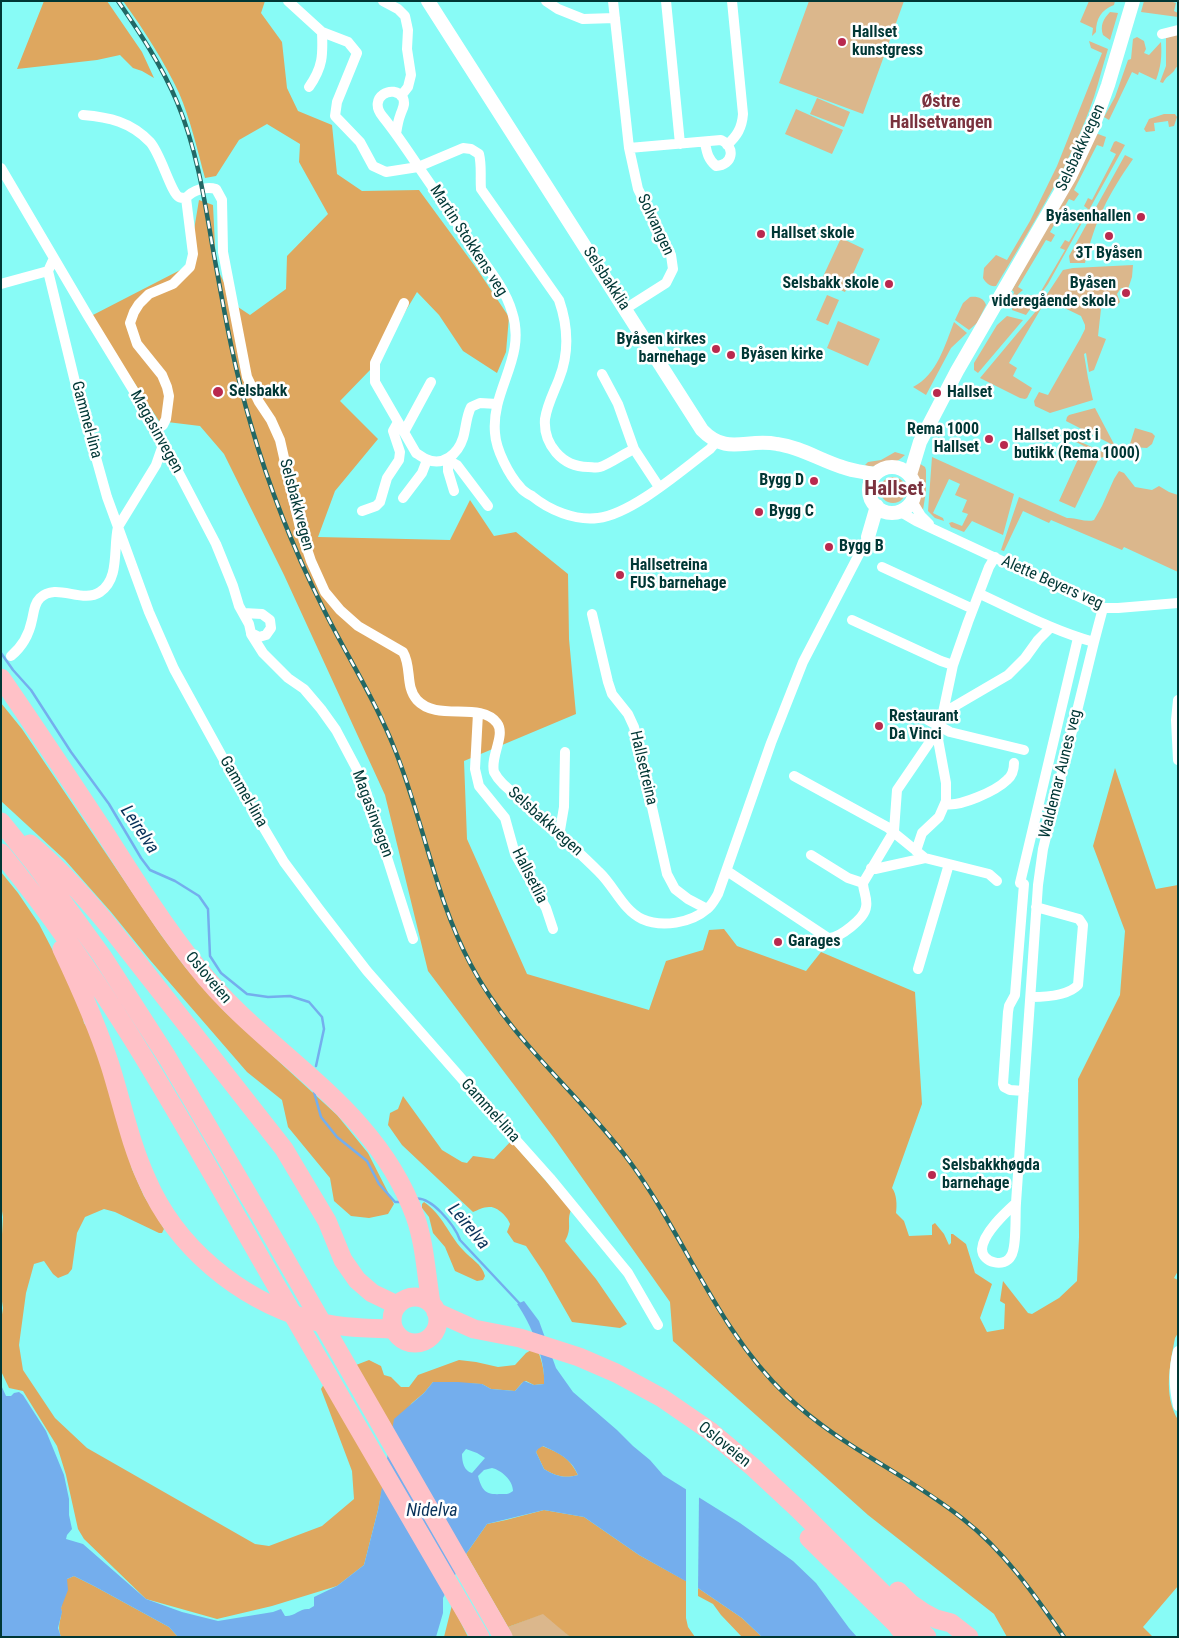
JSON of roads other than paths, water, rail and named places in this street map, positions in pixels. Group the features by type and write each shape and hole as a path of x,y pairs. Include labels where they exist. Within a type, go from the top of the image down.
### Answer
{"highway":[{"name":"Osloveien","path":"1,678 132,875 209,983 231,1006 352,1116 379,1147 400,1181 416,1218 433,1308 474,1329"},
{"path":"1,821 69,909 134,1004 260,1215 503,1637"},
{"path":"1,821 49,860 115,932 284,1149 327,1221 343,1260 357,1280 372,1293 404,1301 420,1297 433,1308 437,1325 431,1336 420,1342 409,1342 400,1337 394,1329 392,1319 404,1301"},
{"path":"1,853 40,903 118,1016 237,1217 480,1637"},
{"path":"40,903 90,1010 110,1064 147,1181 165,1214 176,1229 204,1260 226,1279 277,1308 308,1320 342,1327 394,1329"},
{"name":"Osloveien","path":"404,1301 417,1283 424,1260"},
{"name":"Osloveien","path":"431,1336 443,1332 474,1329 496,1332 558,1349 642,1386 710,1431 754,1468"},
{"path":"754,1468 789,1519 895,1623 906,1637"},
{"path":"754,1468 806,1501 910,1603 926,1629 951,1622 968,1637"}],"street":[{"name":"Martin Stokkens veg","path":"288,1 322,32 348,42 357,53 337,102 335,116 360,142 373,166 386,172 418,167 463,148 471,148 479,154 482,166 480,176 481,189 559,300 565,316 567,332 565,353 560,376 545,418 545,436 553,450 566,461 582,467 600,467 634,449"},
{"path":"383,1 398,9 405,16 408,30 407,49 412,75 408,87 401,96 404,101 404,108 396,134"},
{"name":"Selsbakklia","path":"428,1 702,430 716,442"},
{"path":"546,1 558,9 583,18 615,18"},
{"name":"Solvangen","path":"613,1 629,148 638,189 671,256 674,269 666,283 625,309"},
{"path":"666,1 680,144"},
{"path":"727,145 736,137 742,126 743,114 732,1"},
{"name":"Selsbakkvegen","path":"910,475 920,442 957,371 1070,176 1093,127 1133,1"},
{"path":"1162,34 1178,30"},
{"path":"309,87 315,78 323,56 322,32"},
{"name":"Martin Stokkens veg","path":"401,96 394,92 387,92 377,102 377,110 396,134 504,294 512,312 516,340 514,356 497,404 495,434 504,463 520,488 544,506 573,517 597,518 627,509 710,449 716,442"},
{"path":"83,115 105,117 127,124 150,142 160,156 177,196 186,198 193,254 190,267 173,284 149,294 139,304 130,323 137,344 162,375 167,386 169,396 166,419 157,430"},
{"path":"629,148 705,143 721,140 730,149 730,157 727,163 722,166 716,166 710,161 707,156 705,143"},
{"path":"1,168 54,258 48,271 1,284"},
{"name":"Selsbakkvegen","path":"186,198 191,192 212,188 216,189 222,200 223,252 247,377 280,440 300,528 311,561 325,592 340,610 358,626 403,652 407,659 410,685 415,698 423,706 434,710 478,713 490,717 498,724 500,734 493,759 494,773 503,784 600,872 625,905 642,919 653,922 677,923 695,918 707,909 718,894 771,743 803,662 868,537 888,510"},
{"name":"Magasinvegen","path":"54,258 157,430 163,445 216,544 251,633 263,653 288,678 304,689 321,709 336,730 362,778 413,939"},
{"name":"Gammel-lina","path":"48,271 76,386 107,497 149,612 174,668 230,771 284,862 367,971 550,1178 628,1273 658,1325"},
{"path":"404,303 375,363 375,382 416,453 427,460 448,460 459,449 467,415 471,407 480,403 497,404"},
{"path":"602,374 618,404 634,449 659,487"},
{"path":"404,432 431,382"},
{"path":"362,511 376,506 380,502 387,478 399,460 400,452 393,431 398,422"},
{"path":"716,442 734,445 762,442 777,444 805,452 843,468 876,474"},
{"name":"Selsbakkvegen","path":"897,467 920,442"},
{"path":"11,656 23,644 29,631 36,604 45,594 56,592 92,596 100,592 107,585 112,576 118,527 156,466 163,445"},
{"path":"403,498 422,473 427,460"},
{"path":"448,460 448,471 454,491"},
{"path":"448,460 456,466 488,506"},
{"path":"889,467 897,467 910,475 915,488 912,502 909,506 888,510 873,501 870,488 872,478 882,470 889,467"},
{"path":"843,468 870,488"},
{"name":"Alette Beyers veg","path":"912,502 921,516 933,528"},
{"name":"Alette Beyers veg","path":"888,510 933,528 1103,608 1178,603"},
{"path":"727,871 821,934 831,938 844,932 862,916 866,910 867,902 863,883 871,868 897,834 897,790 939,730 953,665 989,567 995,558"},
{"path":"882,567 973,609"},
{"path":"980,594 1051,627 1094,642"},
{"name":"Waldemar Aunes veg","path":"1016,1202 998,1220 984,1240 983,1253 994,1262 1001,1263 1007,1261 1012,1256 1014,1248 1036,907 1043,850 1103,608"},
{"path":"243,613 262,614 270,620 271,628 266,635 259,637 251,633"},
{"name":"Hallsetreina","path":"592,614 612,694 628,714 634,727 667,874 675,889 688,899 707,909"},
{"path":"852,620 953,665"},
{"path":"943,714 1008,675 1051,627"},
{"name":"Waldemar Aunes veg","path":"1024,1091 1010,1090 1004,1087 1003,1084 1008,1012 1015,995 1022,883 1078,638"},
{"path":"1178,700 1176,720 1178,760"},
{"name":"Hallsetlia","path":"478,713 475,768 479,786 505,818 517,858 546,908 553,929"},
{"path":"928,720 939,730 1024,750"},
{"path":"916,851 922,833 939,817 945,804 947,793 939,730"},
{"path":"559,836 564,807 565,752"},
{"path":"945,804 953,805 999,787 1012,775 1014,763"},
{"path":"794,776 897,834 925,858 989,874 997,881"},
{"path":"897,834 922,833"},
{"path":"811,855 848,878 863,883"},
{"path":"871,868 875,870 925,858"},
{"path":"918,969 949,864"},
{"path":"1031,997 1045,997 1073,990 1078,985 1082,925 1079,919 1036,907"},
{"path":"1178,1351 1174,1376 1178,1406"}],"water":[{"name":"Nidelva","path":"524,1301 539,1321 556,1368 573,1392 650,1460 663,1475 740,1523 793,1561 816,1583 857,1637 762,1637 742,1618 698,1588 639,1555 584,1517 544,1510 487,1524 466,1554 443,1598 443,1613 436,1637 178,1637 169,1627 74,1576 67,1579 68,1590 61,1608 62,1612 58,1628 61,1637 1,1637 1,1385 6,1396 19,1392 23,1395 46,1431 64,1475 69,1499 69,1515 72,1529 66,1539 83,1544 146,1599 182,1612 218,1621 281,1609 285,1616 288,1616 314,1606 314,1597 337,1586 364,1565 378,1510 394,1419 424,1393 433,1382 482,1384 491,1389 515,1391 524,1381 534,1385 544,1384 543,1364 540,1353 517,1304","holes":["543,1446 564,1457 572,1464 578,1475 560,1476 544,1469 536,1452","466,1449 485,1458 472,1473 465,1468 463,1463 462,1454","492,1468 503,1473 509,1479 513,1491 507,1494 488,1493 485,1491 478,1476 484,1470"]}],"waterway":[{"name":"Leirelva","path":"1,653 31,690 71,752 109,804 150,870 175,881 199,896 208,909 210,956 221,973 247,994 268,997 290,996 309,1002 322,1017 324,1029 316,1066"},
{"name":"Leirelva","path":"314,1092 321,1117 337,1137 367,1161 379,1184 395,1202 401,1202"},
{"name":"Leirelva","path":"414,1199 428,1202 442,1213 460,1240 521,1305"}],"railway":[{"path":"118,1 158,63 184,119 202,190 224,312 239,380 258,448 274,494 311,584 377,710 393,745 413,800 447,912 471,965 487,992 526,1043 590,1113 630,1162 650,1191 721,1313 762,1370 807,1414 941,1503 978,1531 1018,1574 1064,1637"}],"place":[{"name":"Hallset kunstgress","path":"842,42"},
{"name":"Byåsenhallen","path":"1141,217"},
{"name":"Hallset skole","path":"761,234"},
{"name":"3T Byåsen","path":"1109,236"},
{"name":"Selsbakk skole","path":"889,284"},
{"name":"Byåsen videregående skole","path":"1126,293"},
{"name":"Byåsen kirkes barnehage","path":"716,349"},
{"name":"Byåsen kirke","path":"731,355"},
{"name":"Selsbakk","path":"218,392"},
{"name":"Hallset","path":"937,393"},
{"name":"Rema 1000 Hallset","path":"989,439"},
{"name":"Hallset post i butikk (Rema 1000)","path":"1004,445"},
{"name":"Bygg D","path":"814,481"},
{"name":"Bygg C","path":"759,512"},
{"name":"Bygg B","path":"829,547"},
{"name":"Hallsetreina FUS barnehage","path":"620,575"},
{"name":"Restaurant Da Vinci","path":"879,726"},
{"name":"Garages","path":"778,942"},
{"name":"Selsbakkhøgda barnehage","path":"932,1175"}],"district":[{"name":"Østre Hallsetvangen","path":"941,112"},
{"name":"Hallset","path":"894,490"}]}
